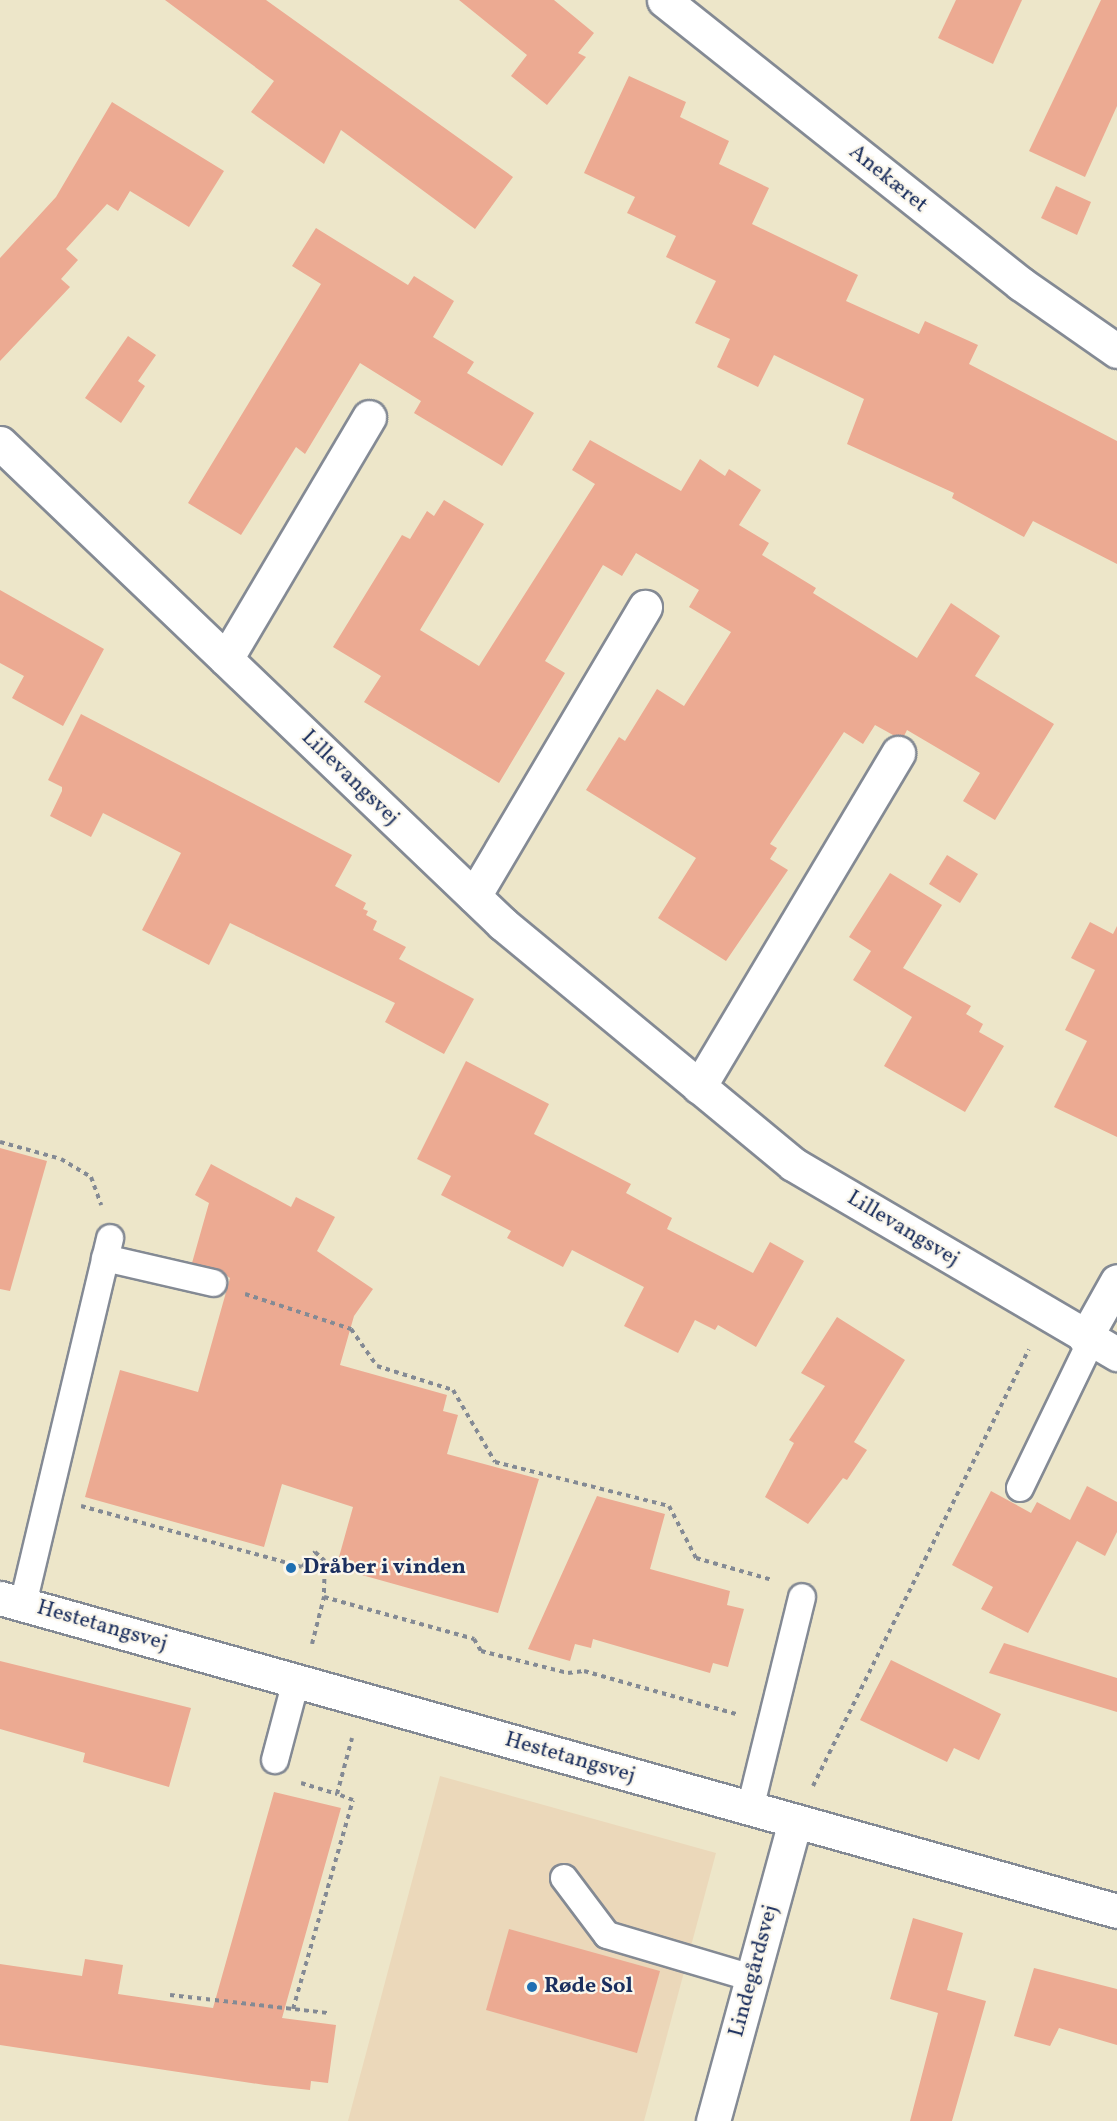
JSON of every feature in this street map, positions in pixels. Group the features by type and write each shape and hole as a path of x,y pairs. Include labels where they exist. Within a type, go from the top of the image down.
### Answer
{"street":[{"name":"Anekæret","path":"664,0 1021,284 1117,351"},
{"path":"226,659 369,417"},
{"name":"Lillevangsvej","path":"0,443 474,896 699,1087 793,1164 1098,1344"},
{"path":"474,896 645,607"},
{"path":"699,1087 897,753"},
{"path":"1098,1344 1117,1281"},
{"name":"Hestetangsvej","path":"11,1601 1117,1911"},
{"name":"Lindegårdsvej","path":"713,2121 795,1821"}],"lane":[{"path":"108,1248 213,1283"},
{"name":"Hestetangsvej","path":"11,1601 48,1496 108,1248"},
{"path":"1020,1488 1098,1344"},
{"path":"750,1809 802,1597"},
{"path":"275,1760 298,1682"},
{"path":"564,1878 607,1935 752,1978"}],"path":[{"path":"0,1142 61,1159 91,1177 108,1248"},
{"path":"213,1283 351,1329 377,1366 453,1390 495,1462 669,1506 696,1558 802,1589 802,1597"},
{"path":"795,1821 1047,1314"},
{"path":"48,1496 302,1567 315,1552 325,1561 324,1597 298,1682"},
{"path":"324,1597 474,1639 482,1651 567,1673 584,1671 771,1725"},
{"path":"293,2009 353,1800 337,1794 362,1700"},
{"path":"170,1995 329,2013"}],"shaded area":[{"name":"Røde Sol","path":"440,1776 716,1853 644,2121 348,2121"}],"building":[{"path":"165,0 266,0 513,177 475,229 341,130 324,164 251,112 274,81"},
{"path":"459,0 554,0 594,33 578,53 586,57 547,105 511,76 527,55"},
{"path":"956,0 1022,0 993,64 938,38"},
{"path":"1101,0 1117,0 1117,106 1085,177 1029,151"},
{"path":"629,76 686,102 680,117 729,141 719,164 769,188 752,224 858,275 846,301 919,334 925,321 978,345 969,364 1117,441 1117,564 1033,521 1024,537 952,498 954,493 847,444 864,399 774,355 758,387 717,367 730,339 695,323 716,281 666,257 676,236 627,213 635,197 584,173"},
{"path":"112,102 224,171 189,227 130,191 118,211 107,204 66,249 78,260 61,279 70,287 0,361 0,258 56,197"},
{"path":"1056,186 1091,202 1077,235 1041,218"},
{"path":"316,228 408,285 414,276 454,301 433,337 474,362 467,373 534,413 502,466 414,413 421,401 360,363 305,454 296,447 241,535 188,503 321,284 292,266"},
{"path":"128,336 156,355 138,381 145,386 121,423 85,398"},
{"path":"590,440 681,491 700,459 725,476 729,469 761,490 739,525 769,543 762,555 816,588 813,593 917,658 951,603 1000,636 975,676 1054,724 995,820 963,801 980,773 907,730 904,736 893,735 875,725 863,744 844,732 770,844 777,848 770,859 788,870 726,961 658,918 696,858 586,790 619,737 625,741 657,689 684,706 731,632 689,607 699,590 636,553 622,576 603,565 545,661 565,673 499,783 364,702 381,676 333,647 402,535 410,539 427,511 434,516 444,500 484,524 420,630 479,666 595,484 572,470"},
{"path":"0,590 104,649 63,726 12,698 24,676 0,663"},
{"path":"81,714 352,855 335,886 366,903 363,909 368,911 366,915 377,921 373,930 406,947 399,959 474,999 444,1054 385,1022 395,1003 230,923 209,965 142,930 181,853 103,813 91,837 50,816 62,787 48,780"},
{"path":"947,855 978,874 960,903 929,884"},
{"path":"890,873 942,905 903,968 971,1006 966,1014 983,1024 979,1032 1004,1046 965,1112 884,1066 912,1017 853,980 871,951 849,937"},
{"path":"1090,922 1113,934 1117,926 1117,1137 1054,1107 1087,1041 1065,1030 1095,970 1071,958"},
{"path":"466,1061 549,1104 534,1134 631,1184 626,1193 672,1218 667,1229 753,1273 770,1242 804,1261 756,1347 718,1325 715,1330 695,1320 678,1353 624,1326 644,1287 572,1250 563,1267 507,1238 511,1231 441,1195 451,1176 417,1159"},
{"path":"0,1148 47,1161 10,1291 0,1289"},
{"path":"211,1164 291,1207 296,1197 335,1217 317,1251 373,1289 354,1316 340,1365 447,1395 443,1411 458,1415 447,1454 539,1479 498,1613 351,1572 354,1561 339,1557 353,1507 282,1484 264,1547 85,1497 120,1370 198,1392 230,1278 217,1269 192,1263 209,1203 195,1195"},
{"path":"837,1317 905,1360 854,1442 867,1450 847,1480 843,1478 808,1524 765,1497 794,1443 789,1440 825,1386 801,1373"},
{"path":"1087,1486 1117,1502 1117,1532 1105,1556 1077,1541 1028,1633 981,1609 993,1587 952,1565 991,1491 1031,1513 1037,1502 1070,1520"},
{"path":"597,1496 665,1514 650,1569 730,1591 727,1605 744,1609 728,1667 713,1663 710,1673 593,1639 591,1648 575,1644 570,1661 528,1649"},
{"path":"1004,1643 1117,1678 1117,1712 989,1673"},
{"path":"891,1660 1001,1714 979,1760 954,1748 947,1762 860,1720"},
{"path":"0,1661 191,1708 169,1787 83,1762 85,1753 0,1729"},
{"path":"274,1792 341,1808 282,2018 336,2025 328,2083 311,2081 310,2090 265,2085 0,2045 0,1964 82,1976 85,1959 123,1965 118,1994 213,2008"},
{"path":"913,1918 963,1933 947,1990 986,2001 952,2121 910,2121 938,2013 890,1999"},
{"path":"509,1929 660,1971 637,2053 486,2010"},
{"path":"1034,1968 1117,1989 1117,2045 1059,2028 1050,2046 1014,2036"}],"place":[{"name":"Dråber i vinden","path":"291,1568"},
{"name":"Røde Sol","path":"532,1987"}]}
